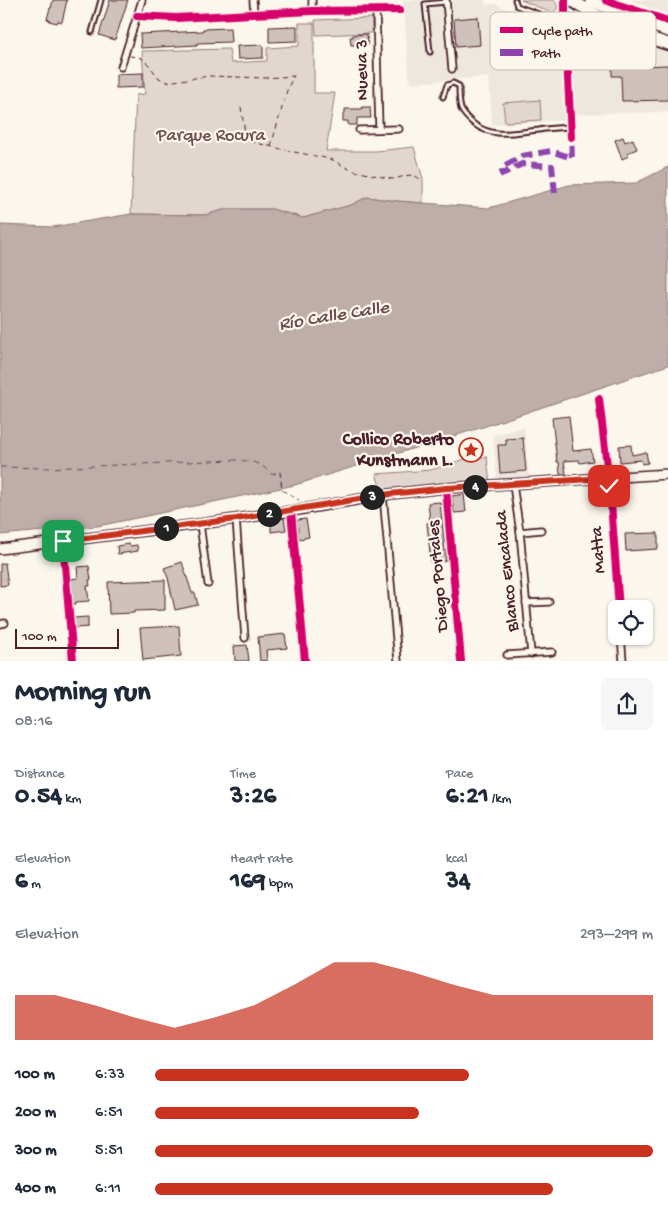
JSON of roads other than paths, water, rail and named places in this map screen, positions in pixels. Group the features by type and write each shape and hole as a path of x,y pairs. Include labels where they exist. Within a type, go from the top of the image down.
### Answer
{"highway":[{"path":"571,0 591,12"},
{"path":"591,0 619,12"},
{"path":"656,27 668,31"},
{"path":"656,40 668,44"}],"main road":[{"path":"0,549 236,519 383,495 446,488 668,474"}],"street":[{"path":"121,66 142,0"},
{"path":"253,0 254,14"},
{"path":"312,0 312,11"},
{"path":"446,1 452,69"},
{"name":"Nueva 3","path":"376,10 379,130"},
{"path":"137,16 176,18 312,11 400,10"},
{"path":"568,70 571,138"},
{"path":"358,130 399,129"},
{"name":"Matta","path":"599,399 618,600"},
{"name":"Blanco Encalada","path":"514,485 531,654"},
{"name":"Diego Portales","path":"446,488 461,661"},
{"path":"383,495 398,661"},
{"path":"291,510 305,661"},
{"path":"236,519 245,638"},
{"path":"200,524 208,584"},
{"path":"520,532 541,530"},
{"path":"63,541 73,661"},
{"path":"526,603 549,602"},
{"path":"622,645 623,661"},
{"name":"Blanco Encalada","path":"508,655 552,652"}],"lane":[{"path":"92,32 101,0"},
{"path":"515,0 517,6 533,12"},
{"path":"430,52 425,4 446,1"},
{"path":"443,98 447,85 451,83 457,84 459,86 460,105 465,116 484,130 496,134 571,128"}],"water":[{"name":"Río Calle Calle","path":"668,167 668,365 483,427 295,485 98,526 0,535 0,225 53,227 131,214 205,215 227,209 272,209 303,218 351,205 367,197 489,208 569,185 636,183"}],"place":[{"name":"Collico Roberto Kunstmann L.","path":"471,450"}],"park label":[{"name":"Parque Rocura","path":"211,136"}]}
